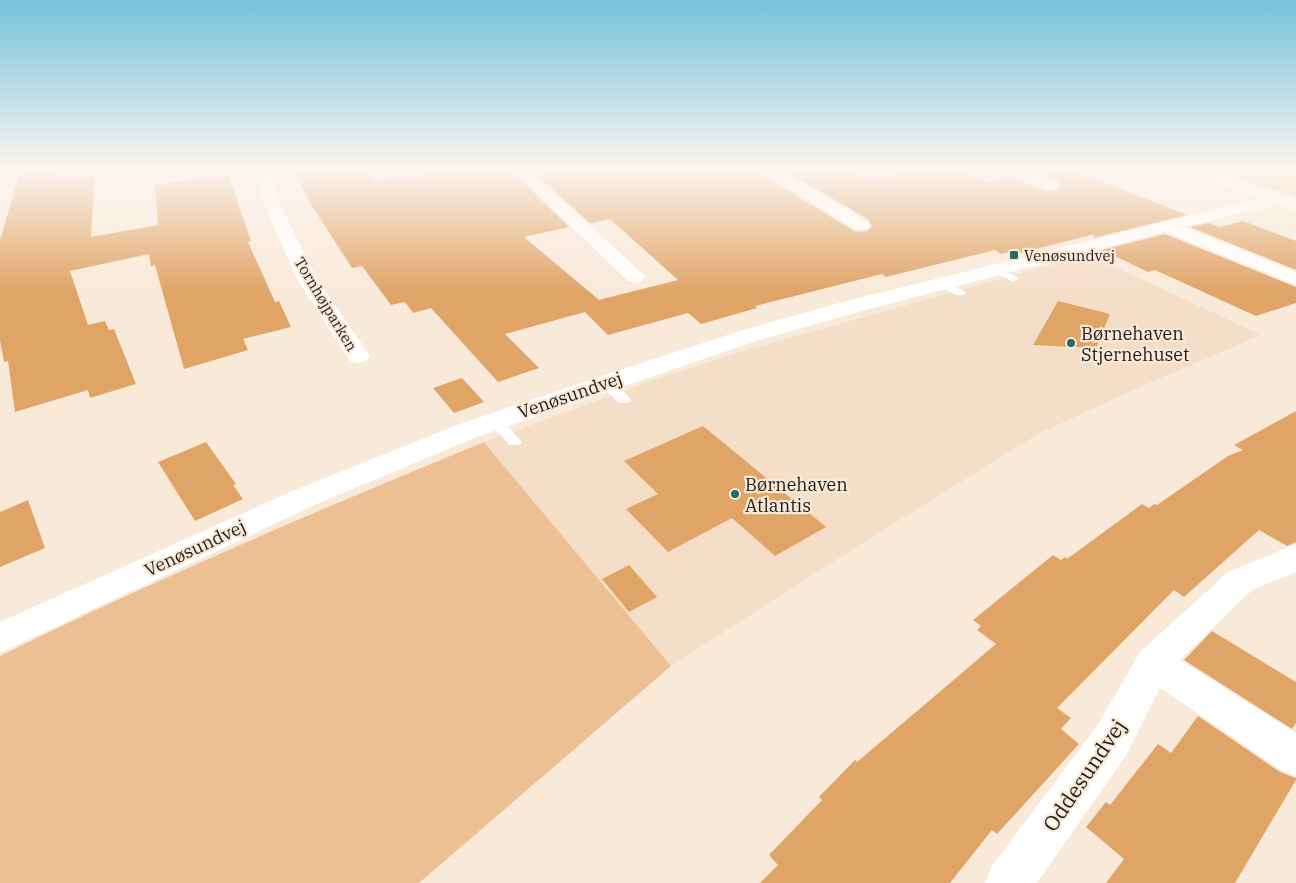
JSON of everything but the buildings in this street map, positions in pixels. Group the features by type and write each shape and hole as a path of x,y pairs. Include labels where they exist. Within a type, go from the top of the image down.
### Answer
{"street":[{"name":"Tornhøjparken","path":"274,210 307,279 358,356"},
{"path":"563,210 635,277"},
{"path":"836,210 861,225"},
{"name":"Venøsundvej","path":"0,638 306,497 496,421 615,391 748,336 951,288 1166,226 1246,210"},
{"path":"1166,226 1296,279"},
{"name":"Oddesundvej","path":"1009,883 1112,740 1153,663 1240,581 1290,561 1296,556"},
{"path":"1153,663 1296,756"}],"lane":[{"path":"496,421 514,442"}],"shaded area":[{"name":"Børnehaven Atlantis","path":"1088,254 1261,335 1140,387 1038,434 858,546 671,666 484,442 654,380 750,349"},
{"path":"484,442 671,666 419,883 0,883 0,656 119,599 240,545"}],"place":[{"name":"Venøsundvej","path":"1014,255"},
{"name":"Børnehaven Stjernehuset","path":"1071,343"},
{"name":"Børnehaven Atlantis","path":"735,494"}]}
